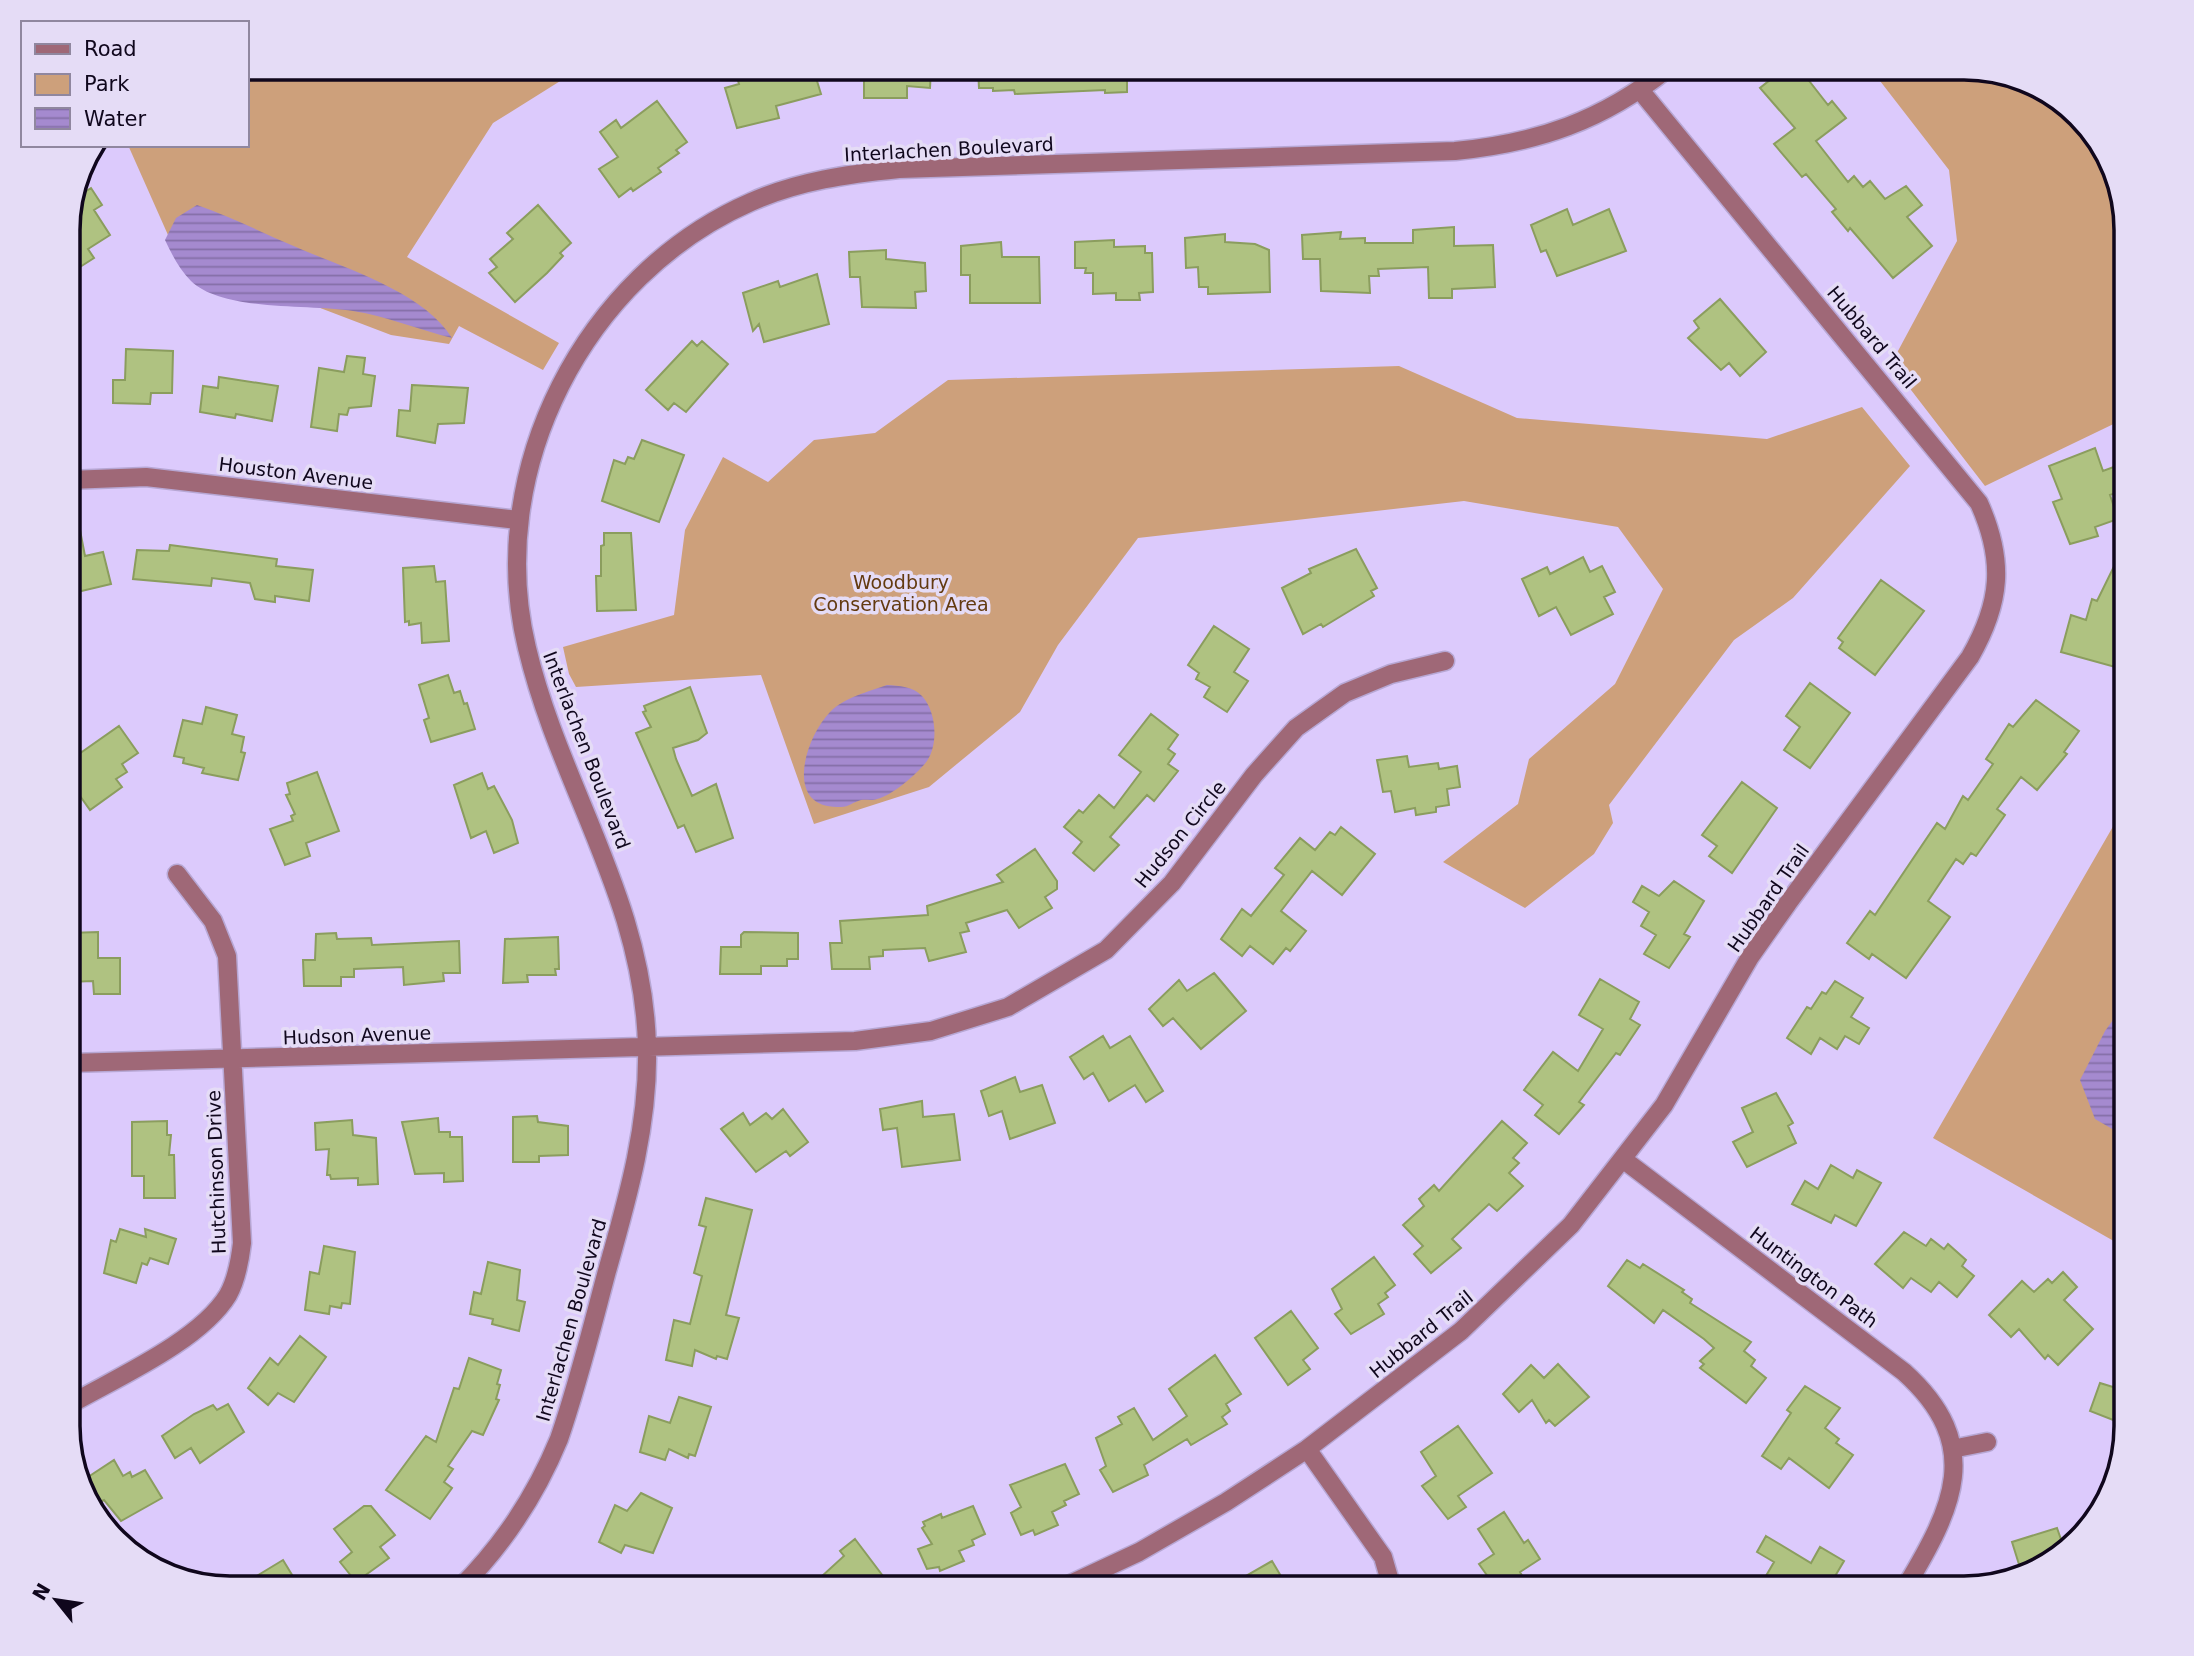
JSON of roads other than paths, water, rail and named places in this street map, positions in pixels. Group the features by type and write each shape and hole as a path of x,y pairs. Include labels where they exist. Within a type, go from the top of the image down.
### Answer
{"street":[{"name":"Interlachen Boulevard","path":"472,1576 489,1559 511,1527 547,1468 559,1439 636,1168 645,1105 647,1046 641,978 626,917 542,701 527,649 518,583 518,520 530,466 551,405 568,368 597,325 629,288 664,256 708,224 751,202 832,177 899,169 1427,152 1503,146 1553,134 1598,114 1652,80"},
{"name":"Hubbard Trail","path":"1087,1576 1150,1545 1226,1502 1307,1449 1405,1376 1515,1282 1571,1225 1664,1105 1750,957 1970,657 1992,615 1997,569 1988,524 1965,483 1640,90"},
{"name":"Houston Avenue","path":"81,480 146,477 518,520"},
{"name":"Hudson Circle","path":"647,1046 855,1041 931,1031 1008,1007 1106,950 1172,883 1254,775 1296,728 1345,693 1391,674 1445,661"},
{"name":"Hutchinson Drive","path":"81,1398 192,1333 228,1294 238,1269 242,1243 227,956 213,921 177,874"},
{"name":"Hudson Avenue","path":"81,1063 647,1046"},
{"name":"Huntington Path","path":"1624,1160 1904,1372 1936,1406 1952,1449 1952,1493 1946,1515 1913,1576"},
{"path":"1952,1449 1987,1443"},
{"path":"1307,1449 1383,1557 1389,1576"}],"water":[{"path":"197,205 382,283 423,307 452,338 366,313 245,302 205,291 183,272 165,240 176,218"},
{"path":"887,685 914,690 927,702 934,727 931,754 917,772 883,797 861,800 844,807 823,805 811,797 805,785 804,771 807,755 821,724 830,712 843,702"},
{"path":"2114,1019 2114,1130 2095,1119 2080,1080"}],"park label":[{"name":"Woodbury Conservation Area","path":"901,593"}]}
